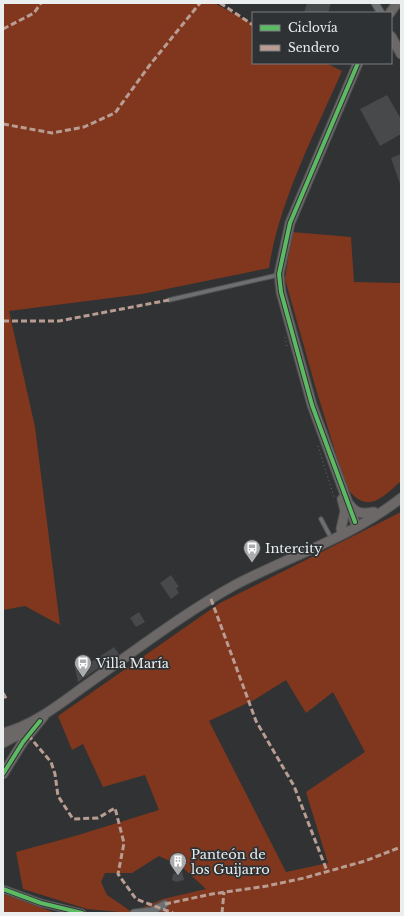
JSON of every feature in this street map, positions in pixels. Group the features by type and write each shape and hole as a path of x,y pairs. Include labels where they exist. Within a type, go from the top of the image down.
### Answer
{"main road":[{"path":"391,12 398,3"},
{"path":"392,38 401,54"},
{"path":"355,522 312,404 281,292 279,274 290,223 358,64"},
{"path":"334,465 345,511 341,532"},
{"path":"153,638 235,585 355,525 355,522 374,512 401,492"},
{"path":"3,743 21,735 196,605 231,581 329,534 341,532 379,514 401,498"},
{"path":"348,502 358,512 365,514 374,512"},
{"path":"3,733 42,718"},
{"path":"3,774 23,742 42,718"}],"street":[{"path":"375,3 380,12"},
{"path":"3,889 41,903 82,913"},
{"path":"134,913 152,911 165,904"}],"lane":[{"path":"169,300 279,274"},
{"path":"321,519 329,534"}],"shaded area":[{"path":"3,3 214,3 252,23 252,64 328,64 342,71 289,193 274,243 269,268 142,294 9,311 35,427 60,625 25,606 3,610"},
{"path":"292,232 351,237 354,282 401,283 401,481 387,493 374,501 367,502 361,500 354,496 346,487 316,389 285,279"},
{"path":"401,512 401,913 131,913 87,909 23,889 16,852 75,836 159,810 145,775 103,787 83,744 72,750 58,716 220,603","holes":["286,680 306,713 333,692 365,752 306,792 328,863 286,872 209,721 254,700","159,856 182,867 206,889 163,899 132,912 107,895 101,882 105,873 132,873"]},
{"path":"3,892 55,913 3,913"}],"building":[{"path":"307,3 331,3 328,12 304,12"},
{"path":"387,95 401,119 401,134 380,146 360,109"},
{"path":"401,154 401,183 400,184 391,158"},
{"path":"171,575 179,587 176,588 179,593 171,599 160,583"},
{"path":"139,612 145,622 136,627 130,618"},
{"path":"114,647 119,654 78,682 75,668 90,663"},
{"name":"Panteón de los Guijarro","path":"182,871 184,880 176,882 172,880 173,874"}],"marked path":[{"path":"3,29 34,13 41,3"},
{"path":"3,124 52,133 84,127 115,113 149,66 200,3"},
{"path":"220,3 252,24"},
{"path":"3,321 59,321 169,300"},
{"path":"211,599 256,721 294,786 327,871"},
{"path":"3,693 7,700"},
{"path":"28,735 51,762 55,774 58,796 73,819 98,818 115,808 124,843 118,874 136,899 173,913"},
{"path":"165,904 304,878 365,861 401,847"},
{"path":"222,913 224,892"}],"cycle path":[{"path":"355,522 312,405 281,292 279,274 290,223 358,64"},
{"path":"3,774 23,742 40,721"},
{"path":"3,889 41,903 82,913"}],"place":[{"name":"Intercity","path":"252,563"},
{"name":"Villa María","path":"83,678"},
{"name":"Panteón de los Guijarro","path":"178,876"}]}
